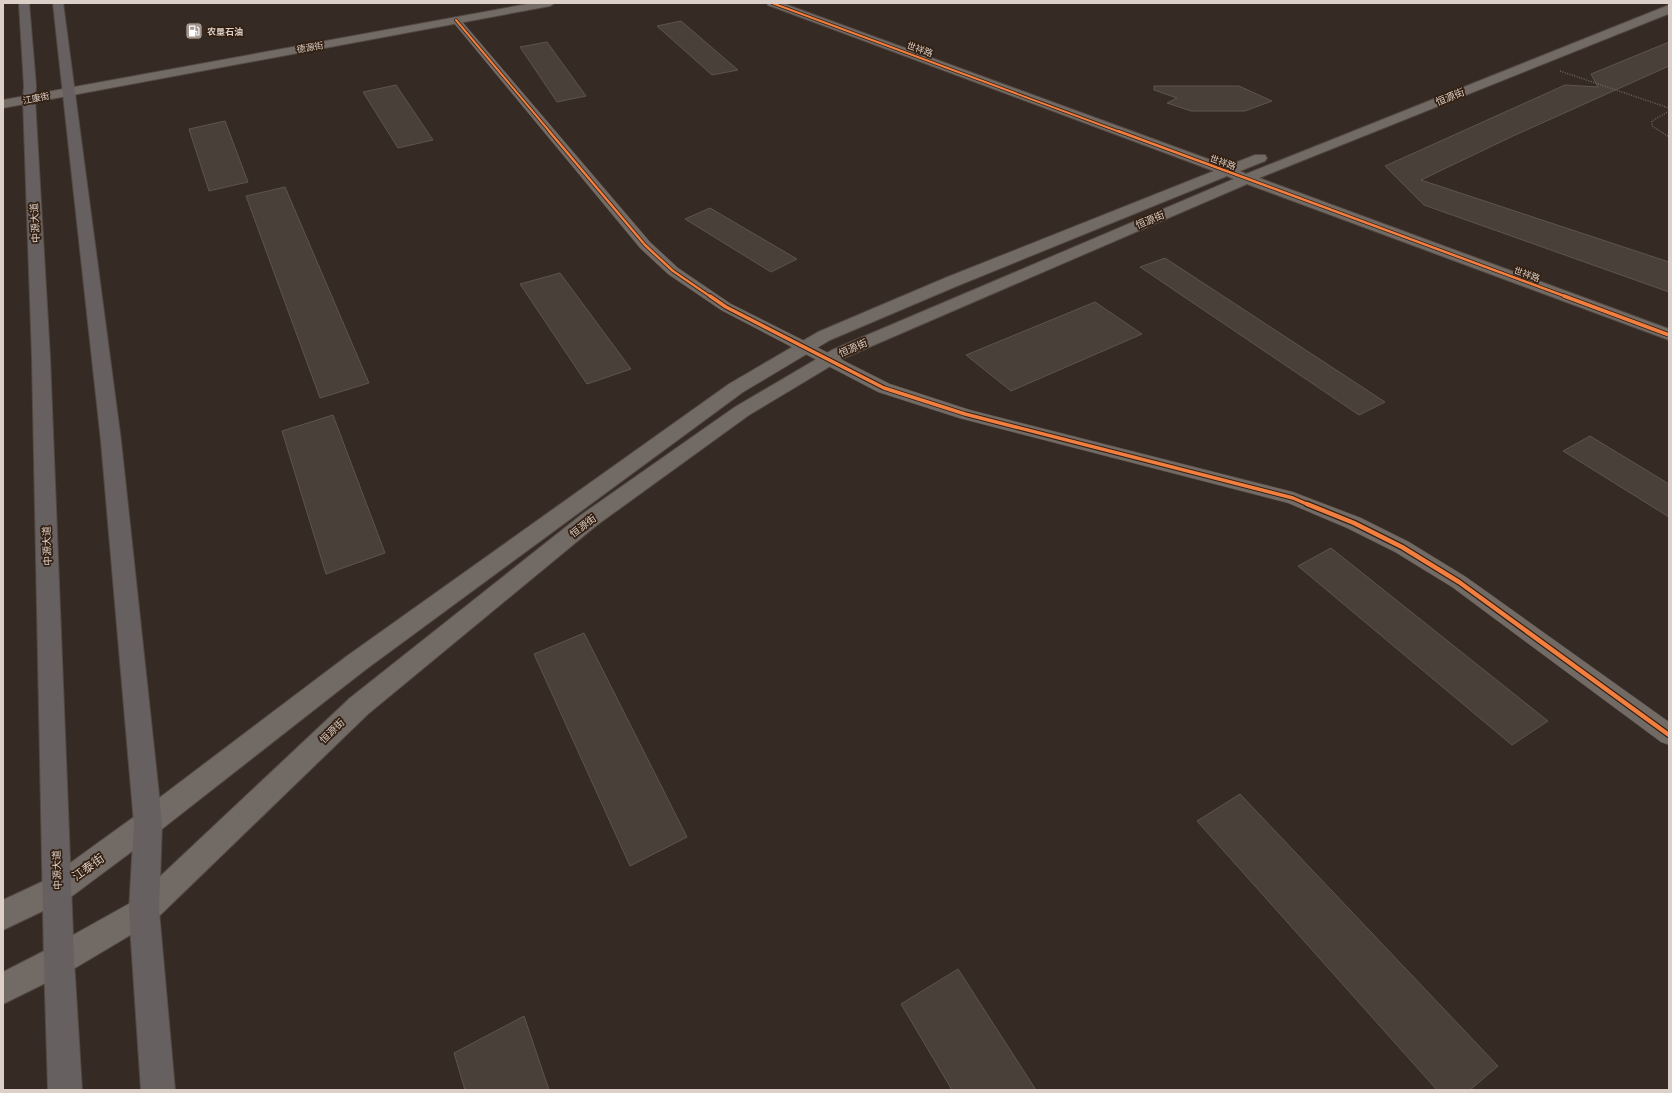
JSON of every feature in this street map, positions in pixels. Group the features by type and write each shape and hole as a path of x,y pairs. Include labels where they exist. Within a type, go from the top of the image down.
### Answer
{"main road":[{"name":"中源大道","path":"24,3 48,86 42,365 59,960 65,1090"},
{"path":"58,3 48,86 111,441 148,823 144,911 158,1090"},
{"name":"德源街","path":"146,66 500,3"},
{"name":"德源街","path":"48,86 456,20 550,3"},
{"name":"世祥路","path":"772,3 1244,172 1669,321"},
{"name":"世祥路","path":"789,3 1244,172 1669,335"},
{"name":"恒源街","path":"144,911 359,706 589,520 742,411 838,354 1244,172 1651,3"},
{"path":"1657,3 1669,7"},
{"name":"恒源街","path":"148,823 356,663 593,490 736,388 824,336 951,282 1537,63 1657,15 1669,7"},
{"name":"江康街","path":"3,104 48,86"},
{"name":"江泰街","path":"3,915 58,889 148,823"},
{"path":"3,988 59,960 144,911"}],"street":[{"path":"456,20 645,245 673,271 726,307 884,388 919,401 1293,498 1354,524 1402,547 1459,582 1669,736"}],"path":[{"path":"1537,63 1669,108"},
{"path":"1669,111 1652,121 1652,126 1669,137"}],"building":[{"path":"681,21 738,70 712,75 657,26"},
{"path":"547,42 586,96 557,102 520,47"},
{"path":"1669,42 1669,66 1513,136 1421,180 1669,262 1669,292 1424,205 1385,166 1565,85 1598,87 1591,74"},
{"path":"396,85 433,140 398,148 363,92"},
{"path":"1154,86 1239,86 1272,101 1245,111 1191,111 1167,103 1177,98 1154,90"},
{"path":"225,121 248,182 209,191 189,129"},
{"path":"285,187 369,383 320,398 246,196"},
{"path":"710,208 797,259 771,272 685,219"},
{"path":"1165,258 1385,402 1359,415 1140,267"},
{"path":"560,273 631,369 587,384 520,284"},
{"path":"1095,302 1142,334 1011,391 966,355"},
{"path":"333,415 385,553 326,574 282,431"},
{"path":"1590,436 1669,484 1669,517 1563,451"},
{"path":"1331,548 1548,721 1512,745 1298,566"},
{"path":"584,633 687,837 630,866 534,654"},
{"path":"1240,794 1498,1066 1470,1090 1437,1090 1197,821"},
{"path":"958,969 1036,1090 952,1090 901,1004"},
{"path":"524,1016 549,1090 465,1090 454,1053"}],"cycle path":[{"path":"772,3 1669,335"},
{"path":"456,20 645,245 673,271 726,307 884,388 965,414 1293,498 1354,523 1402,547 1459,582 1669,735"}],"place":[{"name":"农垦石油","path":"194,31"}]}
